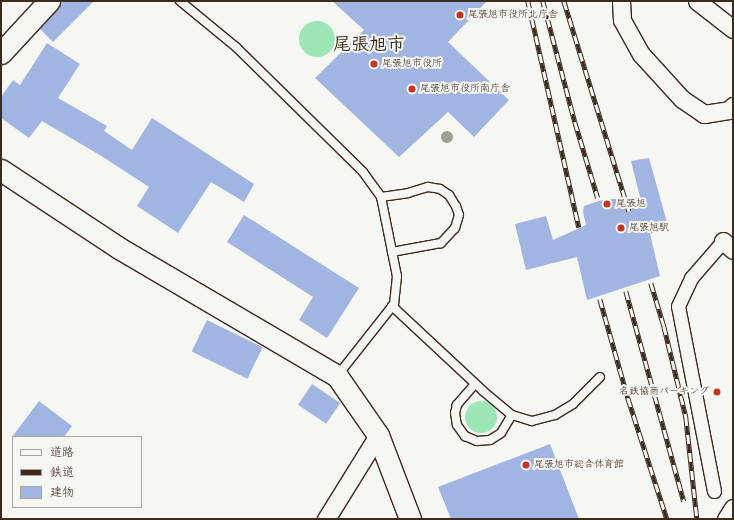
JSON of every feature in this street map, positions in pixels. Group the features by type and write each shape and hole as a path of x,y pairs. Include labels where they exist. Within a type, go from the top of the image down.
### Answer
{"street":[{"path":"1,53 49,1"},
{"path":"621,1 622,20 641,54 682,99 704,114 729,110 733,106"},
{"path":"697,1 733,29"},
{"path":"1,170 119,248 337,376 378,435 410,519"},
{"path":"714,491 678,306 691,278 728,245"},
{"path":"326,519 378,435"},
{"path":"726,519 733,508"}],"lane":[{"path":"180,1 236,47 363,172 381,197 397,276 392,306 337,376"},
{"path":"381,197 428,188 440,190 449,195 456,206 459,215 455,228 441,242 392,252"},
{"path":"392,306 475,384 512,415 532,421 555,415 573,404 600,377"},
{"path":"475,384 457,405 455,413 457,425 465,436 477,441 490,440 501,433 512,415"}],"green space":[{"path":"317,21 330,26 335,39 330,52 317,57 304,52 299,39 304,26"},
{"path":"481,401 490,404 494,408 497,417 494,426 490,430 481,433 472,430 468,426 465,417 468,408 472,404"}],"building":[{"path":"64,1 94,1 53,42 40,29"},
{"name":"尾張旭市役所南庁舎","path":"332,1 487,1 448,42 509,100 474,137 448,112 399,157 315,78 364,30"},
{"path":"47,43 80,64 58,98 107,126 104,131 132,150 152,118 254,184 244,202 211,182 178,233 137,206 149,187 103,157 42,121 29,138 1,118 1,97 13,80 20,85"},
{"name":"尾張旭駅","path":"649,158 668,226 650,234 660,276 587,300 577,257 526,270 515,224 546,216 553,240 586,225 583,212 584,206 602,200 640,197 631,161"},
{"path":"244,215 359,288 327,338 299,320 313,297 227,242"},
{"path":"207,320 263,347 247,379 192,351"},
{"path":"312,384 340,403 326,424 298,405"},
{"path":"39,401 72,426 65,436 13,436"},
{"name":"尾張旭市総合体育館","path":"550,444 579,519 451,519 438,487"}],"railway":[{"path":"528,1 579,227"},
{"path":"543,1 575,122 598,198"},
{"path":"564,1 629,211"},
{"path":"651,283 664,326 686,417 697,519"},
{"path":"626,291 684,501"},
{"path":"600,299 628,398 667,519"}],"place":[{"name":"尾張旭市役所北庁舎","path":"460,15"},
{"name":"尾張旭市役所","path":"374,64"},
{"name":"尾張旭市役所南庁舎","path":"412,89"},
{"name":"尾張旭","path":"607,204"},
{"name":"尾張旭駅","path":"621,228"},
{"name":"名鉄協商パーキング","path":"717,392"},
{"name":"尾張旭市総合体育館","path":"526,465"}],"district":[{"name":"尾張旭市","path":"369,46"}]}
